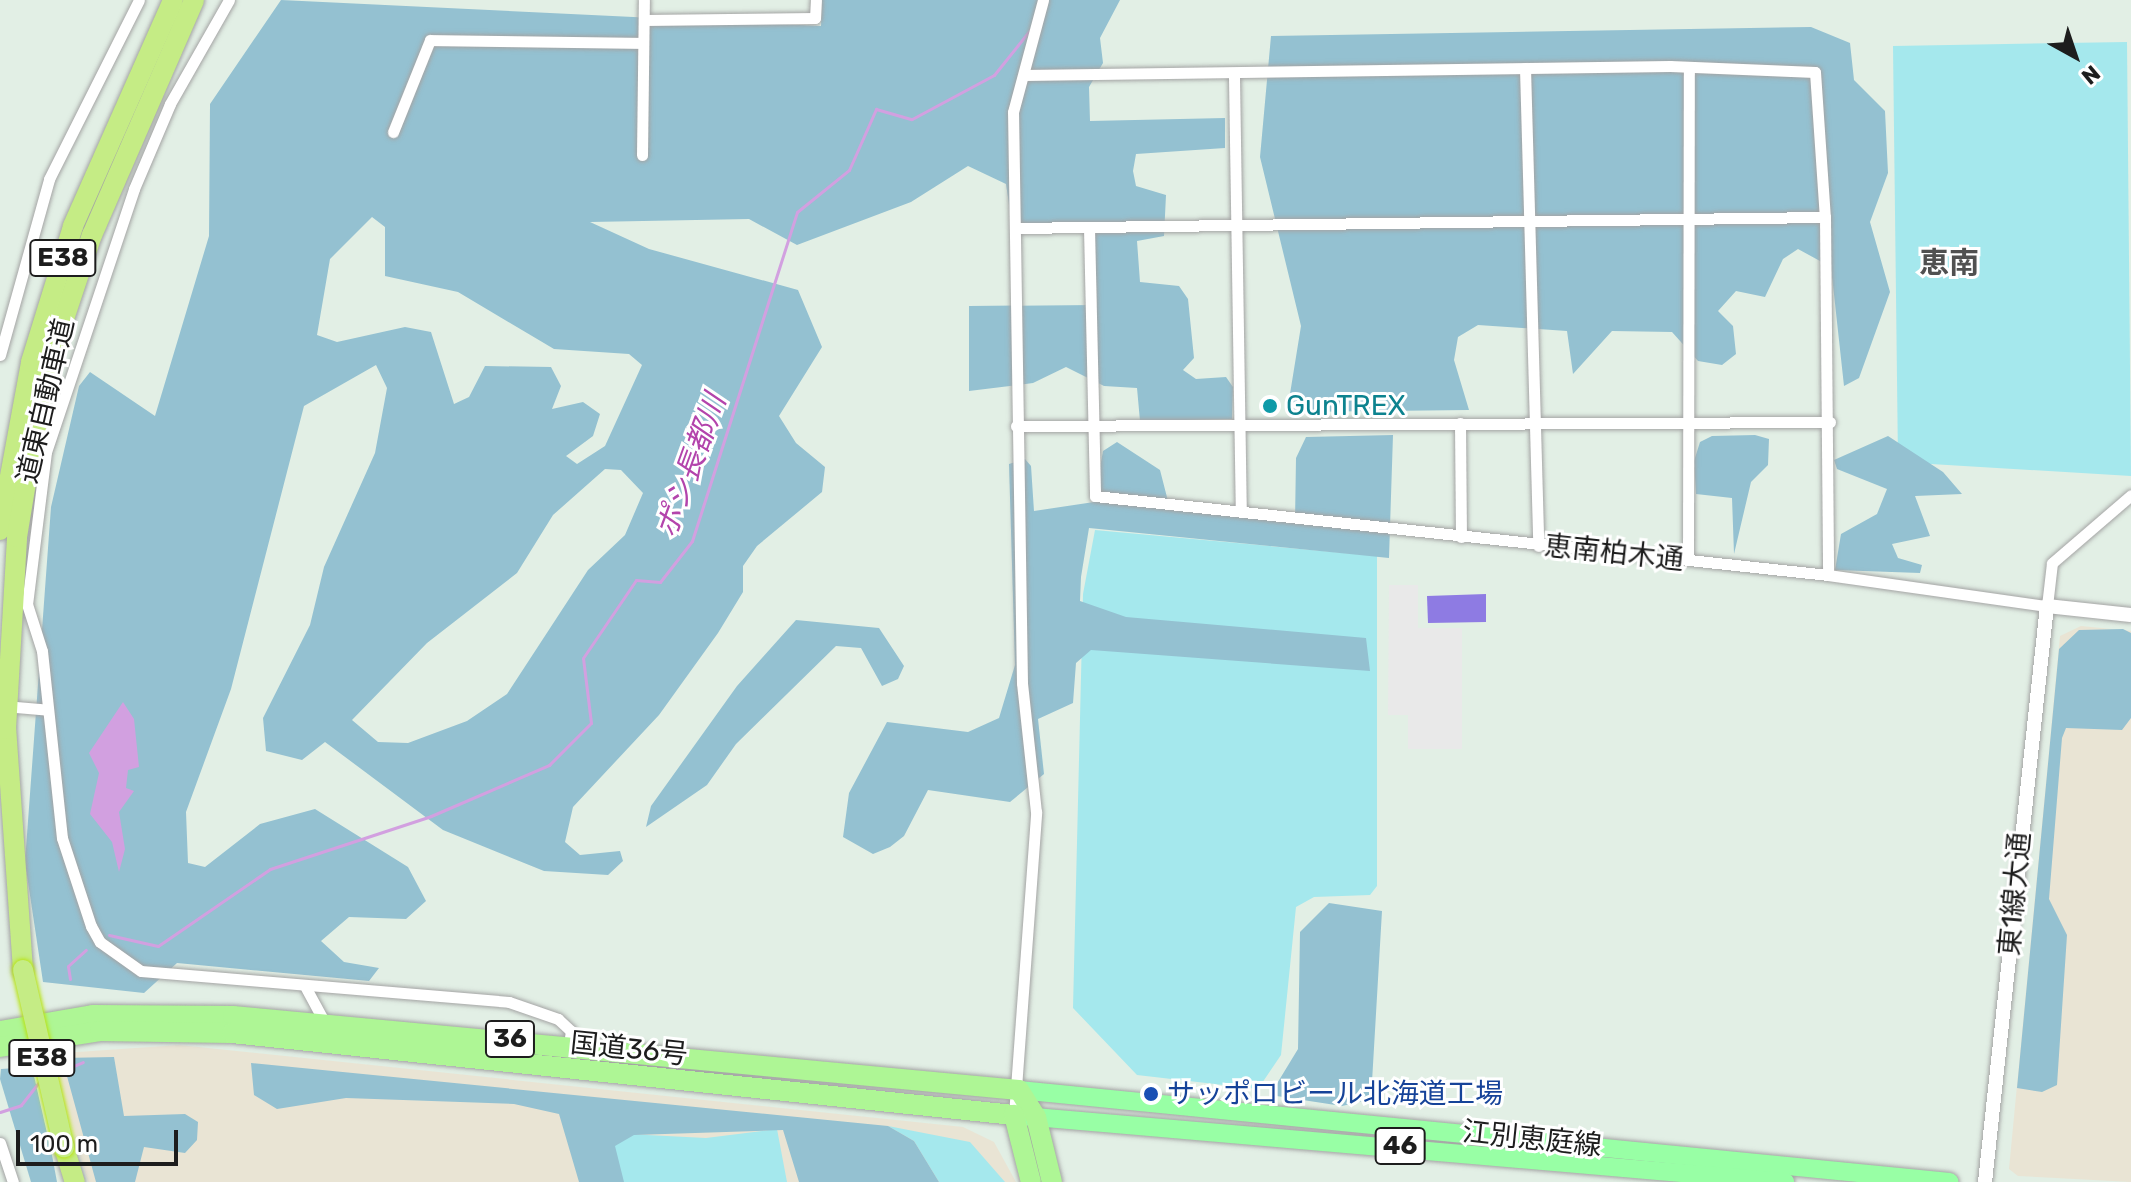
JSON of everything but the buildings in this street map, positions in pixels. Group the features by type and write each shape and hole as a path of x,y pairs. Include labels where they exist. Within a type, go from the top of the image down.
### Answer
{"highway":[{"name":"道東自動車道","path":"0,530 31,362 73,226 173,0"},
{"name":"道東自動車道","path":"23,970 6,729 17,537 31,452 49,364 92,235 194,0"},
{"name":"道東自動車道","path":"0,817 23,970 75,1182"},
{"name":"国道36号","path":"0,1031 162,1012 569,1043 1019,1090"},
{"name":"国道36号","path":"0,1047 100,1031 232,1033 1014,1115"},
{"path":"1019,1090 1036,1117 1052,1182"},
{"path":"1014,1115 1031,1182"}],"main road":[{"name":"江別恵庭線","path":"1019,1090 1723,1172 1785,1182"},
{"name":"江別恵庭線","path":"1014,1115 1723,1172 1949,1182"}],"street":[{"path":"0,355 49,179 139,0"},
{"path":"229,0 140,174 60,397 35,511 27,604 42,651 62,838 100,942 141,971 306,988 509,1002 558,1019 571,1031 569,1043"},
{"path":"642,155 644,0"},
{"path":"644,20 815,18 816,0"},
{"path":"1014,1115 1019,1090 1017,1024 1036,812 1022,683 1013,112 1043,0"},
{"path":"393,132 430,40 642,43"},
{"path":"1024,75 1234,77 1525,68 1689,67 1815,72 1825,217 1830,422 1828,575"},
{"path":"1688,560 1689,67"},
{"path":"1525,68 1526,220 1538,546"},
{"path":"1234,77 1241,510"},
{"path":"1016,228 1825,217"},
{"path":"1089,228 1094,426"},
{"path":"1016,426 1830,422"},
{"path":"1460,423 1461,537"},
{"name":"恵南柏木通","path":"1094,426 1095,496 1828,575 2131,615"},
{"path":"2047,606 2052,563 2131,495"},
{"name":"東1線大通","path":"1985,1182 2047,606"},
{"path":"16,707 48,710"},
{"path":"306,988 326,1025"},
{"path":"0,1143 13,1182"}],"shaded area":[{"path":"281,0 821,26 822,0 1120,0 1100,38 1103,63 1089,87 1090,121 1225,118 1225,148 1136,154 1133,171 1136,186 1166,195 1164,236 1137,241 1140,282 1179,286 1188,299 1194,358 1183,370 1196,379 1226,377 1233,387 1232,419 1140,421 1137,388 1104,386 1066,367 1033,383 969,391 969,306 1097,305 1094,223 1022,224 1010,211 1006,184 968,166 911,202 797,245 749,219 590,222 649,249 798,290 822,347 779,416 796,443 825,467 822,492 757,546 743,566 743,592 718,633 659,715 573,807 565,842 580,855 620,851 623,861 608,875 544,871 443,830 325,742 302,760 266,751 263,718 310,625 324,567 375,453 387,388 376,365 304,406 231,689 186,812 188,863 205,867 260,824 315,809 408,867 426,901 406,919 349,917 321,941 344,962 379,968 369,981 177,963 144,993 43,982 25,862 51,507 79,386 90,372 155,416 209,236 210,104","holes":["372,217 385,227 385,276 458,292 554,349 629,354 642,365 605,446 577,464 566,456 593,436 600,414 583,402 552,409 561,386 551,367 485,366 469,397 454,404 431,332 405,327 337,342 317,335 330,259","605,469 621,470 643,493 625,535 588,570 507,694 467,721 408,743 378,742 352,720 427,643 517,573 553,515"]},
{"path":"1811,27 1850,43 1854,80 1885,111 1888,173 1870,222 1890,292 1859,378 1844,386 1831,267 1798,249 1783,259 1765,297 1736,291 1718,311 1733,326 1736,354 1722,365 1698,361 1672,332 1612,331 1573,374 1567,331 1478,325 1458,337 1454,360 1469,410 1295,412 1289,400 1301,326 1260,157 1271,36"},
{"path":"2127,42 2131,476 1898,462 1893,46"},
{"path":"1393,435 1389,558 1089,528 1081,577 1080,601 1126,617 1366,638 1370,671 1091,650 1076,663 1073,703 1038,719 1044,774 1010,802 928,790 904,836 890,847 873,854 843,837 849,793 887,722 968,732 999,718 1015,665 1009,464 1025,459 1031,466 1034,511 1094,502 1103,451 1117,442 1160,470 1170,509 1295,521 1296,458 1306,437"},
{"path":"1755,435 1769,439 1768,465 1751,482 1734,554 1732,498 1696,494 1694,461 1700,442 1712,436"},
{"path":"1888,436 1943,472 1962,494 1915,496 1930,536 1892,544 1898,558 1922,565 1920,573 1835,570 1841,534 1877,514 1887,489 1837,469 1834,460"},
{"path":"1095,530 1377,556 1377,886 1370,895 1314,897 1296,907 1281,1055 1258,1089 1137,1075 1073,1008 1083,594"},
{"path":"1389,585 1418,585 1418,628 1462,628 1462,749 1408,749 1408,715 1388,715"},
{"path":"1486,594 1486,622 1428,623 1427,596"},
{"path":"796,620 879,628 904,666 898,679 882,686 861,648 836,646 736,744 707,785 646,827 651,806 737,686"},
{"path":"2081,626 2131,631 2131,1182 2018,1176 2009,1169 2060,636"},
{"path":"2123,629 2131,633 2131,718 2122,730 2066,728 2062,738 2049,899 2067,935 2057,1085 2042,1092 2017,1088 2059,649 2079,630"},
{"path":"123,702 134,719 139,767 128,770 126,788 134,791 119,812 125,849 119,872 112,842 90,814 99,773 89,753"},
{"path":"1329,903 1382,911 1371,1099 1342,1106 1270,1095 1298,1049 1300,932"},
{"path":"179,1045 963,1127 994,1142 1016,1182 88,1182 49,1054"},
{"path":"114,1057 124,1116 185,1114 198,1122 197,1140 185,1153 144,1147 135,1182 96,1182 62,1058"},
{"path":"251,1063 888,1126 914,1141 939,1182 799,1182 783,1130 634,1135 615,1146 624,1182 579,1182 559,1114 514,1104 346,1098 277,1109 254,1095"},
{"path":"32,1067 57,1182 31,1182 0,1079 1,1069"},
{"path":"888,1126 970,1142 1005,1182 939,1182 914,1141"},
{"path":"777,1129 787,1182 619,1182 613,1141 627,1134 706,1138"}],"waterway":[{"name":"ポシ長都川","path":"109,935 158,946 270,869 431,816 549,765 591,723 583,658 636,580 660,582 692,541 797,212 849,170 876,109 912,119 994,75 1030,30"},
{"name":"ポシ長都川","path":"70,979 68,966 86,950"},
{"name":"ポシ長都川","path":"57,1073 83,1062"},
{"name":"ポシ長都川","path":"0,1112 21,1105 42,1078"}],"place":[{"name":"GunTREX","path":"1270,406"},
{"name":"サッポロビール北海道工場","path":"1151,1094"}],"district":[{"name":"恵南","path":"1949,263"}]}
